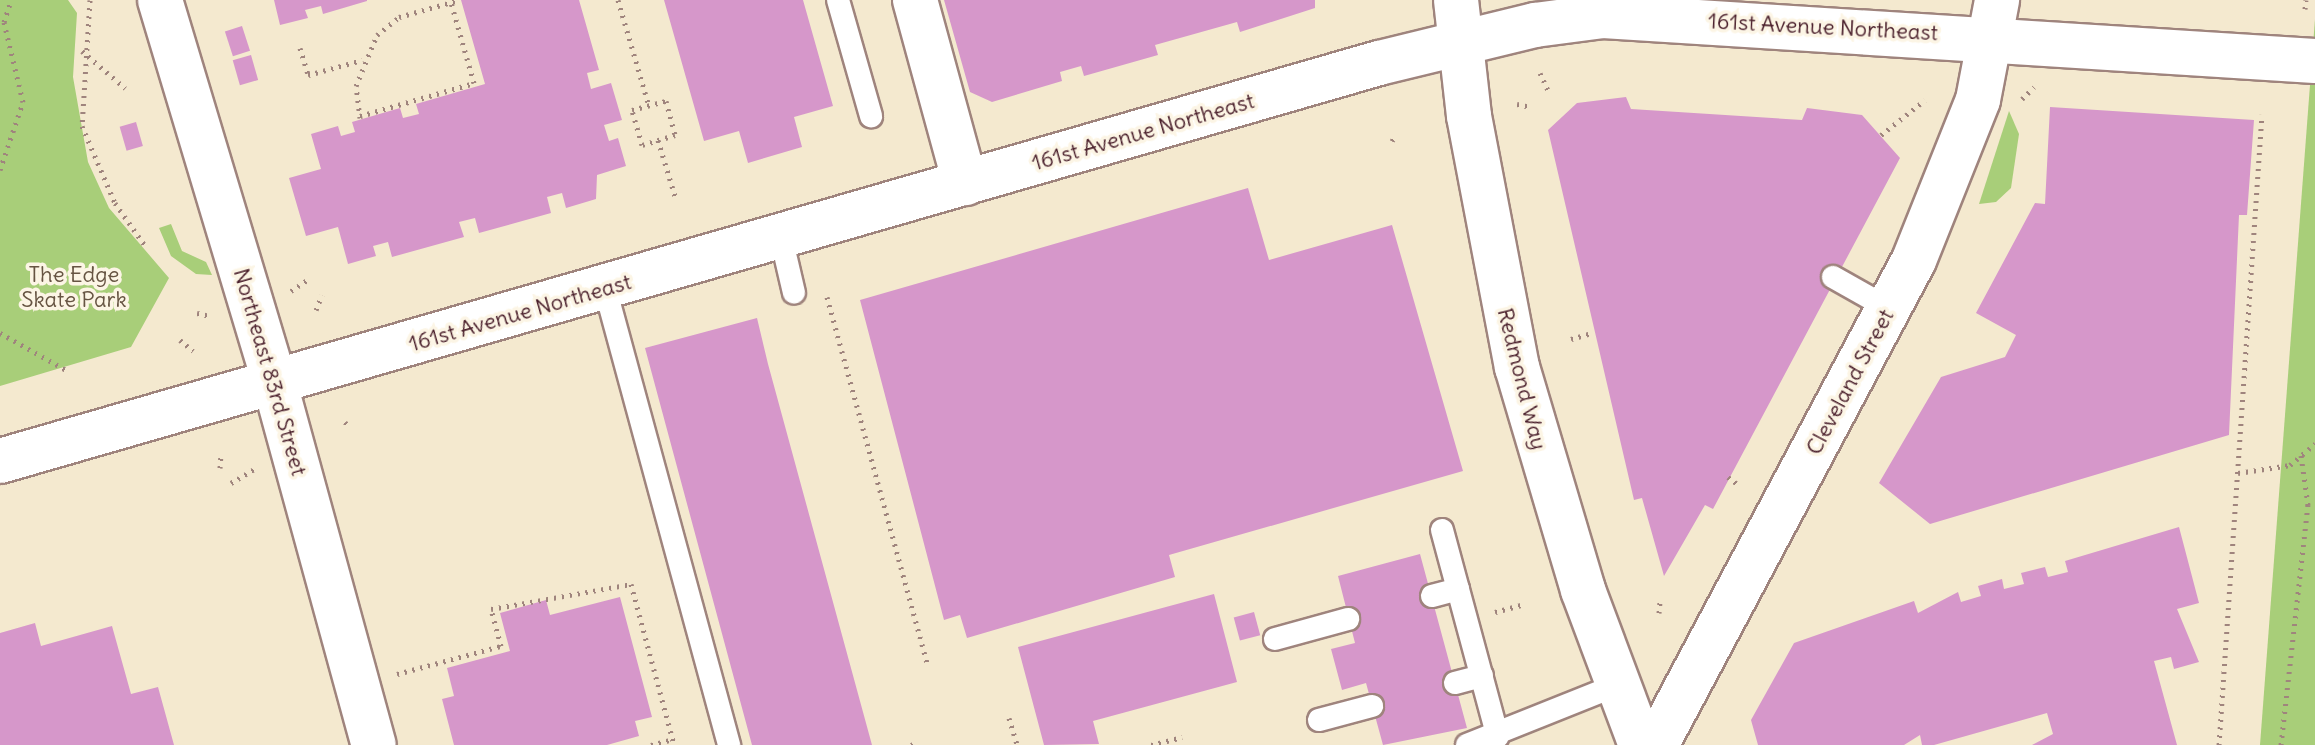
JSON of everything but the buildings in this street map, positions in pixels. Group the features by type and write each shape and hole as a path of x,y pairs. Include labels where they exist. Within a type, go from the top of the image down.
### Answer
{"street":[{"name":"Northeast 83rd Street","path":"160,0 275,384 374,745"},
{"path":"915,0 965,183"},
{"name":"161st Avenue Northeast","path":"0,461 965,183 1458,20 1603,16 1994,18 2315,61"},
{"name":"Cleveland Street","path":"1656,745 1888,308 1949,182 1994,18"},
{"name":"Redmond Way","path":"1458,20 1517,367 1617,685 1641,745"}],"lane":[{"path":"838,0 871,116"},
{"path":"781,237 794,293"},
{"path":"1833,277 1888,308"},
{"path":"605,288 729,745"},
{"path":"1442,530 1498,737"},
{"path":"1432,596 1458,589"},
{"path":"1275,639 1348,619"},
{"path":"1455,683 1482,676"},
{"path":"1467,745 1498,737 1617,685"},
{"path":"1319,720 1372,706"}],"path":[{"path":"0,170 23,102 4,22 11,0"},
{"path":"90,0 82,50 89,147 146,247"},
{"path":"300,48 308,75 362,60 399,17 459,0"},
{"path":"618,0 649,106"},
{"path":"2305,9 2306,0"},
{"path":"362,60 360,118 474,83 451,2"},
{"path":"82,50 125,88"},
{"path":"1540,73 1548,90"},
{"path":"2031,96 2034,87"},
{"path":"1881,135 1925,100"},
{"path":"666,101 675,135 658,140 642,145 632,110 666,101"},
{"path":"1517,104 1531,107"},
{"path":"2219,745 2262,114"},
{"path":"658,140 675,196"},
{"path":"291,292 310,278"},
{"path":"823,284 927,663"},
{"path":"316,310 322,295"},
{"path":"197,313 211,317"},
{"path":"0,333 66,370"},
{"path":"1571,339 1592,333"},
{"path":"0,341 9,338"},
{"path":"180,340 193,351"},
{"path":"2238,473 2290,465 2315,444"},
{"path":"220,468 221,453"},
{"path":"2281,745 2308,505 2301,455"},
{"path":"231,483 254,469"},
{"path":"1728,477 1740,486"},
{"path":"388,676 501,646 491,609 631,584 674,742 651,745"},
{"path":"1659,613 1660,602"},
{"path":"1009,718 1017,745"},
{"path":"1151,745 1182,737"}],"green space":[{"name":"The Edge Skate Park","path":"0,0 68,0 77,13 73,77 88,162 109,208 169,278 131,347 0,386"},
{"path":"2315,19 2315,745 2260,745"},
{"path":"2009,111 2019,134 2011,188 1996,202 1979,204"},
{"path":"171,224 182,251 206,262 212,275 196,274 171,256 159,228"}]}
